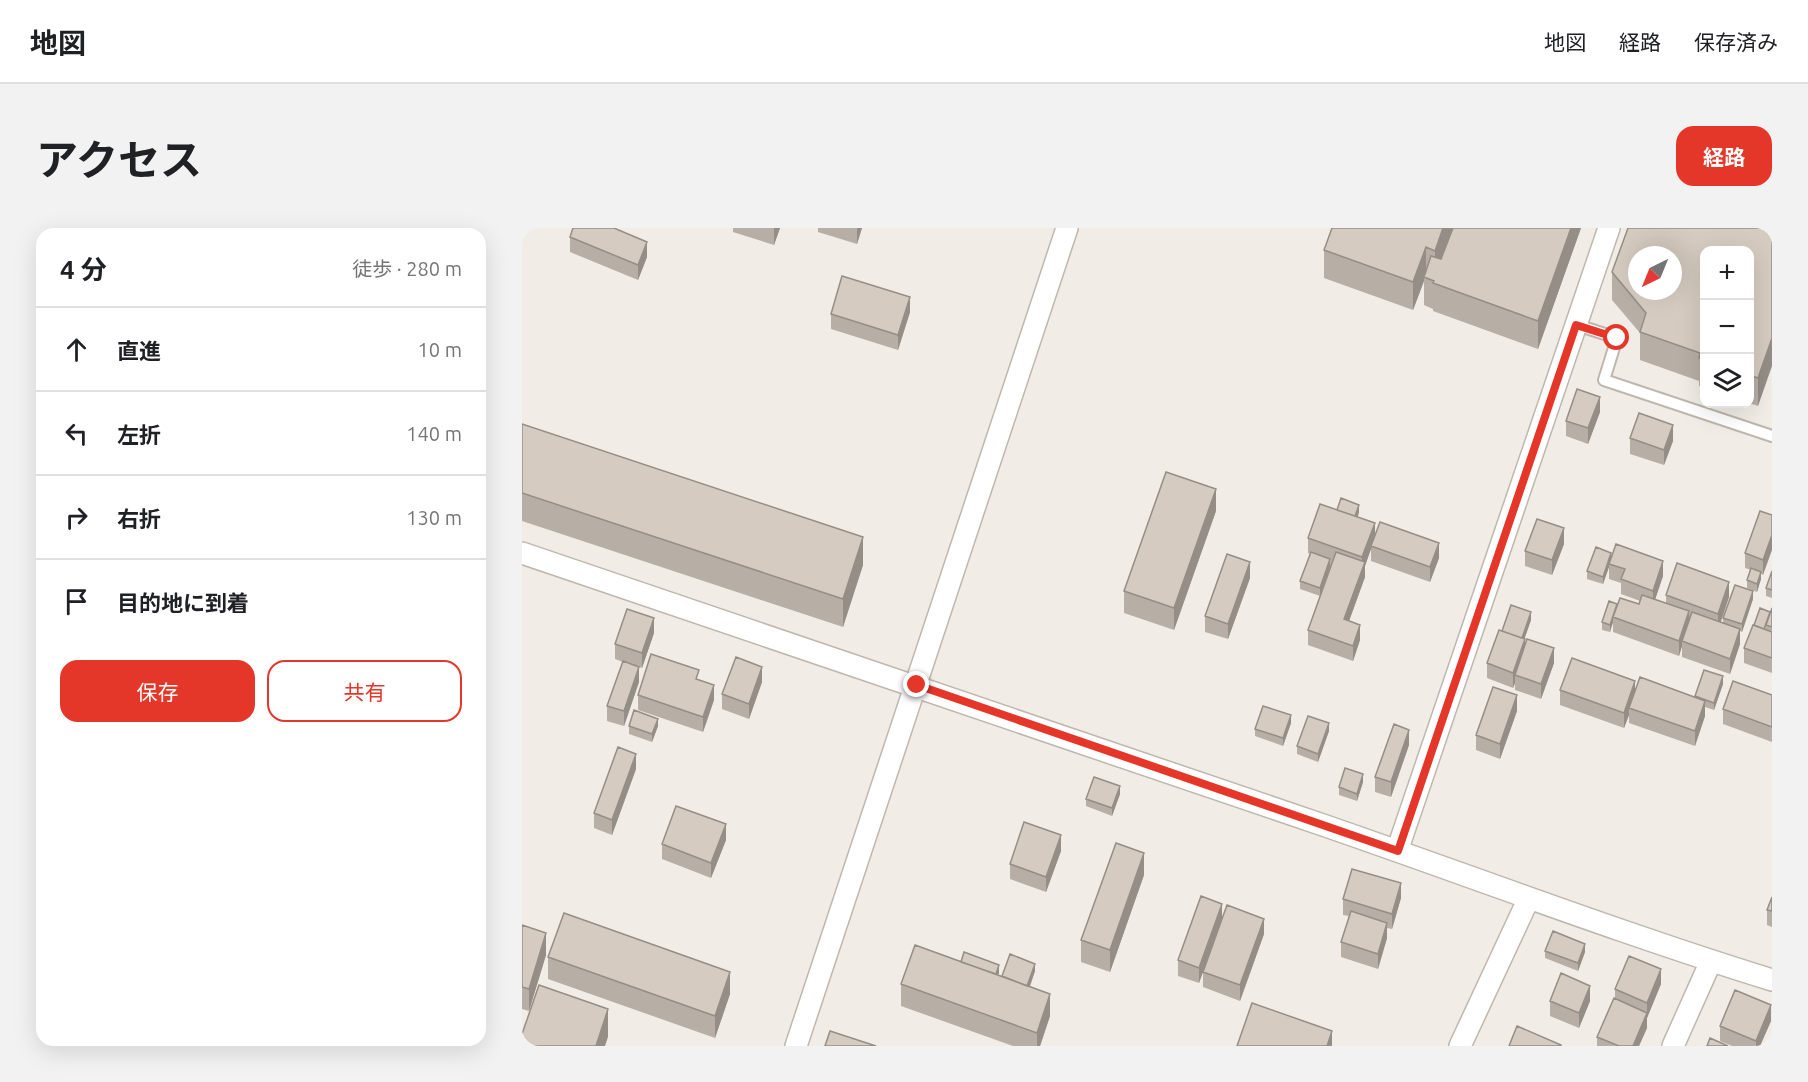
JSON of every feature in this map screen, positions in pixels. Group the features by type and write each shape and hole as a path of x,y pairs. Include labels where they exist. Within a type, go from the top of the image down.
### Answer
{"street":[{"path":"796,1046 1066,228"},
{"path":"1398,851 1610,228"},
{"path":"522,553 917,685 1398,851 1527,900 1772,980"},
{"path":"1460,1046 1527,900"},
{"path":"1673,1046 1711,961"}],"lane":[{"path":"1576,325 1617,338 1604,380 1772,436"}],"building":[{"path":"573,228 614,228 647,242 638,265 570,237"},
{"path":"1332,228 1443,228 1435,251 1426,247 1413,282 1324,250"},
{"path":"1453,228 1571,228 1538,321 1433,283 1434,281 1424,277 1431,256 1441,259"},
{"path":"1628,228 1772,228 1772,338 1758,378 1754,377 1754,246 1700,246 1700,353 1640,332 1646,313 1635,300 1682,300 1682,246 1628,246 1628,291 1612,272"},
{"path":"842,276 910,297 898,335 831,314"},
{"path":"1577,389 1600,397 1588,428 1566,421"},
{"path":"1639,413 1673,425 1664,450 1630,438"},
{"path":"522,424 863,537 843,599 522,493"},
{"path":"1166,472 1216,489 1174,608 1124,591"},
{"path":"1341,498 1359,505 1355,516 1337,510"},
{"path":"1320,504 1375,523 1362,557 1308,538"},
{"path":"1760,511 1772,515 1772,535 1763,560 1745,553"},
{"path":"1537,519 1564,528 1552,560 1525,551"},
{"path":"1380,522 1439,543 1430,567 1371,546"},
{"path":"1616,544 1663,561 1653,591 1621,579 1625,569 1609,564"},
{"path":"1596,547 1611,553 1603,577 1587,571"},
{"path":"1311,552 1330,559 1320,588 1300,581"},
{"path":"1336,552 1365,562 1344,619 1360,625 1353,646 1308,630"},
{"path":"1227,554 1250,562 1228,624 1205,616"},
{"path":"1677,563 1729,582 1718,614 1666,595"},
{"path":"1751,568 1761,572 1757,584 1747,580"},
{"path":"1772,571 1772,590 1766,588"},
{"path":"1735,585 1753,591 1742,624 1723,618"},
{"path":"1642,595 1689,611 1679,641 1613,617 1620,598 1639,604"},
{"path":"1609,601 1617,604 1610,625 1602,622"},
{"path":"1511,605 1531,612 1522,638 1502,631"},
{"path":"1760,608 1770,612 1764,629 1754,625"},
{"path":"1772,608 1772,627 1766,625"},
{"path":"627,609 654,618 642,653 615,644"},
{"path":"1692,612 1740,629 1730,659 1682,641"},
{"path":"1753,625 1772,632 1772,658 1744,648"},
{"path":"1499,630 1525,639 1513,673 1487,663"},
{"path":"1527,639 1554,648 1541,684 1515,675"},
{"path":"651,654 699,670 696,679 714,685 703,717 638,695"},
{"path":"736,657 762,667 749,704 722,694"},
{"path":"1572,658 1635,681 1624,713 1560,690"},
{"path":"623,661 639,667 624,711 607,706"},
{"path":"1704,670 1723,676 1714,703 1695,696"},
{"path":"1640,677 1705,701 1695,731 1629,708"},
{"path":"1733,681 1772,695 1772,727 1723,709"},
{"path":"1493,687 1517,695 1500,744 1476,735"},
{"path":"1263,706 1291,715 1283,738 1255,729"},
{"path":"634,710 658,719 652,734 629,726"},
{"path":"1308,716 1329,723 1318,754 1297,746"},
{"path":"1394,724 1409,730 1391,782 1375,777"},
{"path":"618,747 636,754 612,820 594,813"},
{"path":"1345,768 1363,774 1357,794 1339,787"},
{"path":"1094,777 1120,786 1112,808 1086,799"},
{"path":"676,806 726,824 711,863 662,844"},
{"path":"1024,822 1061,835 1046,877 1010,864"},
{"path":"1116,843 1144,853 1110,950 1081,940"},
{"path":"1352,869 1401,883 1392,914 1343,899"},
{"path":"1201,896 1222,904 1199,968 1178,960"},
{"path":"1772,897 1772,911 1767,910"},
{"path":"1227,905 1264,919 1240,985 1203,972"},
{"path":"1351,911 1387,923 1378,954 1341,942"},
{"path":"564,913 730,972 715,1016 548,957"},
{"path":"522,925 546,933 529,989 522,987"},
{"path":"1553,931 1585,944 1578,963 1545,951"},
{"path":"915,945 1050,994 1037,1033 901,984"},
{"path":"964,952 999,965 996,974 961,962"},
{"path":"1010,954 1035,964 1027,986 1002,976"},
{"path":"1629,956 1661,969 1647,1003 1615,989"},
{"path":"1561,973 1590,986 1579,1013 1550,1001"},
{"path":"539,985 608,1009 596,1046 522,1046 522,1034"},
{"path":"1735,990 1771,1005 1756,1041 1720,1026"},
{"path":"1614,998 1647,1013 1633,1046 1619,1046 1597,1037"},
{"path":"1252,1003 1332,1031 1327,1046 1237,1046"},
{"path":"1517,1026 1561,1045 1561,1046 1509,1046"},
{"path":"830,1031 876,1046 825,1046"},
{"path":"1710,1038 1728,1046 1707,1046"}],"route":[{"path":"917,685 1398,851 1576,325 1617,338"}]}
